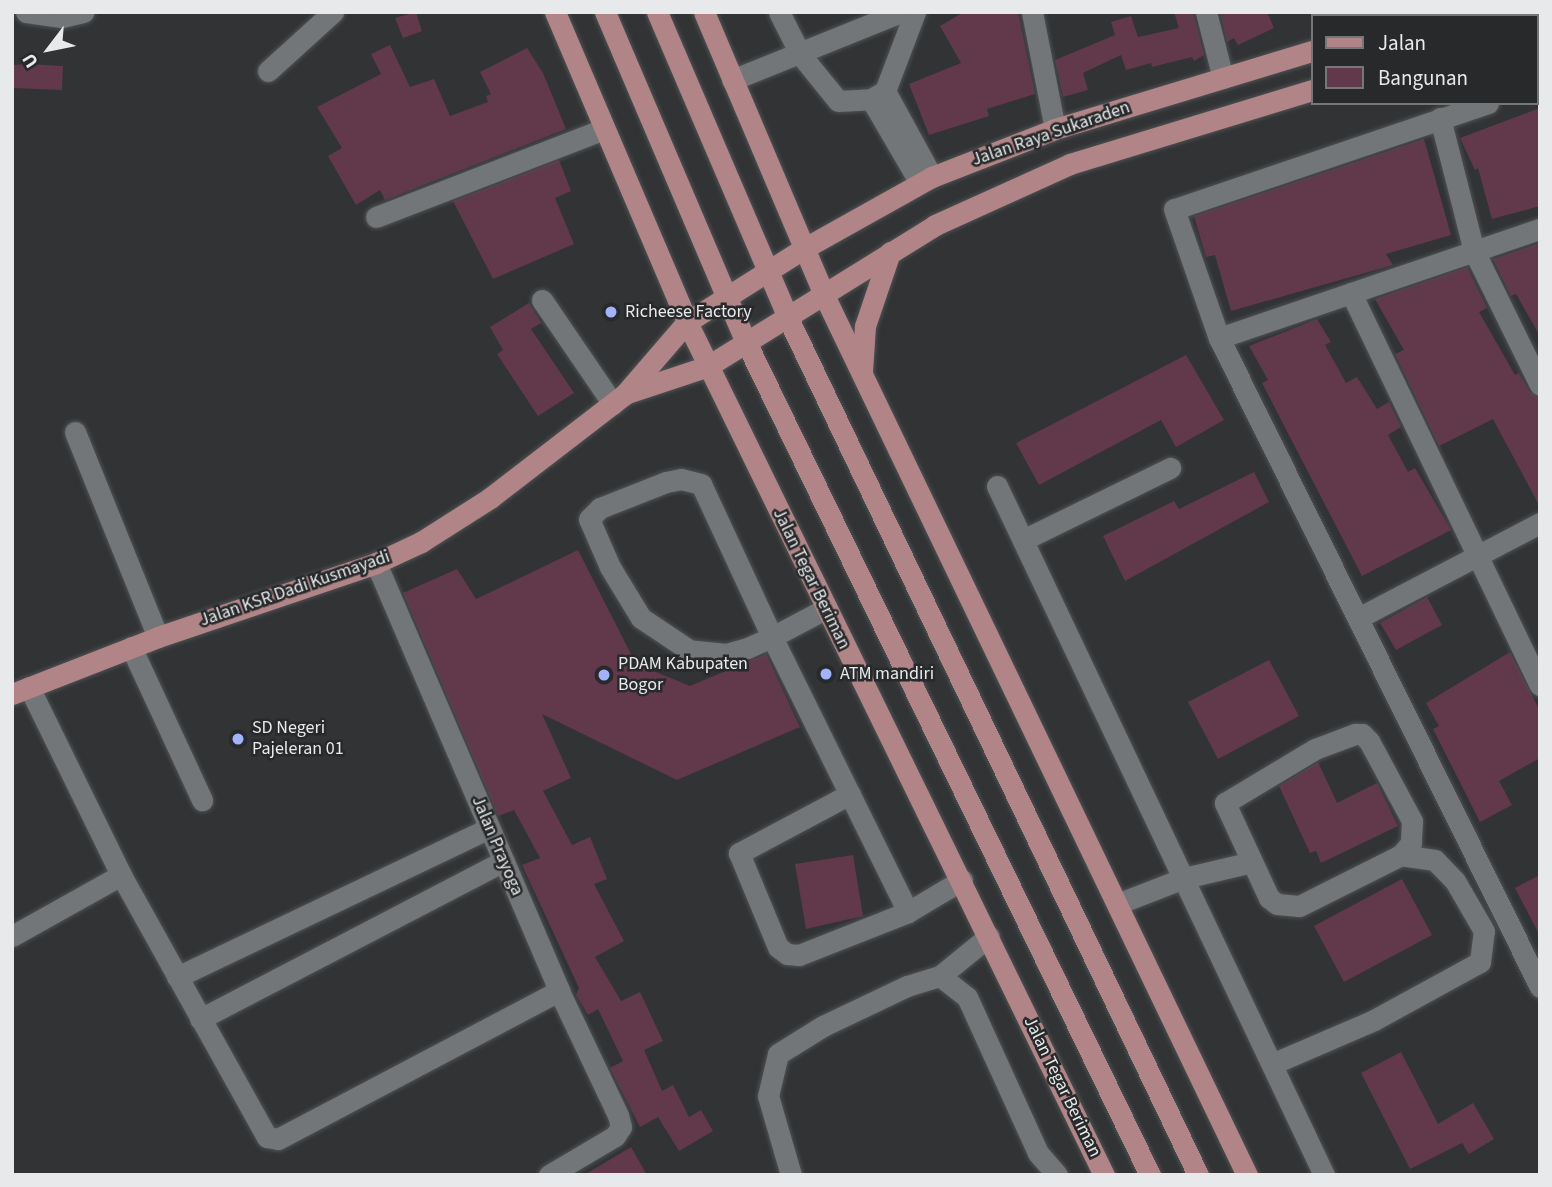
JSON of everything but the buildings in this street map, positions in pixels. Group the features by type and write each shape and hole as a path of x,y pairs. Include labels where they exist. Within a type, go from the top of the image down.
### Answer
{"main road":[{"name":"Jalan Tegar Beriman","path":"555,12 687,322 825,609 962,880 1100,1173"},
{"path":"606,12 746,342 1150,1175"},
{"path":"657,12 766,272 1198,1175"},
{"path":"704,12 823,293 1247,1175"},
{"name":"Jalan Raya Sukaraden","path":"803,249 926,180 1055,129 1310,52"},
{"name":"Jalan Raya Sukaraden","path":"823,293 935,225 1070,164 1310,91"},
{"name":"Jalan KSR Dadi Kusmayadi","path":"21,691 158,636 376,563 421,542 490,498 619,399 687,322 803,249"},
{"path":"862,371 865,326 890,252"},
{"name":"Jalan KSR Dadi Kusmayadi","path":"619,399 708,366 823,293"}],"street":[{"path":"26,12 62,17 83,12"},
{"path":"268,71 333,12"},
{"path":"779,12 800,54 838,101 878,95"},
{"path":"732,80 901,12"},
{"path":"878,95 915,12"},
{"path":"1032,12 1055,129"},
{"path":"1206,12 1223,78"},
{"path":"878,95 926,180"},
{"path":"1482,105 1174,209 1219,338 1360,617 1540,987"},
{"path":"1440,118 1474,251 1540,385"},
{"path":"376,217 604,129"},
{"path":"1219,338 1540,229"},
{"path":"1351,293 1540,685"},
{"path":"542,300 619,399"},
{"path":"75,432 158,636"},
{"path":"1023,540 1170,468"},
{"path":"825,609 772,637 726,654 689,650 653,630 610,568 591,528 593,513 666,482 681,479 701,484 772,637 908,912"},
{"path":"997,486 1324,1175"},
{"path":"1360,617 1540,523"},
{"name":"Jalan Prayoga","path":"376,563 559,991 621,1127 615,1136 549,1175"},
{"path":"131,647 202,800"},
{"path":"21,691 261,1129 274,1140 559,991"},
{"path":"1355,734 1362,734 1369,741 1412,821 1411,843 1401,855 1299,906 1287,908 1269,898 1252,862 1224,808 1227,799 1315,749 1355,734"},
{"path":"850,794 739,853 778,947 799,955 908,912 962,880"},
{"path":"177,977 489,828"},
{"path":"1272,1064 1374,1020 1480,962 1484,931 1455,881 1435,860 1401,855"},
{"path":"200,1019 503,861"},
{"path":"1117,904 1184,878 1252,862"},
{"path":"12,936 121,875"},
{"path":"791,1175 768,1096 778,1054 823,1026 907,986 940,976 989,936"},
{"path":"940,976 967,997 1038,1153 1056,1175"}],"place":[{"name":"Richeese Factory","path":"611,312"},
{"name":"ATM mandiri","path":"826,674"},
{"name":"PDAM Kabupaten Bogor","path":"604,675"},
{"name":"SD Negeri Pajeleran 01","path":"238,739"}]}
